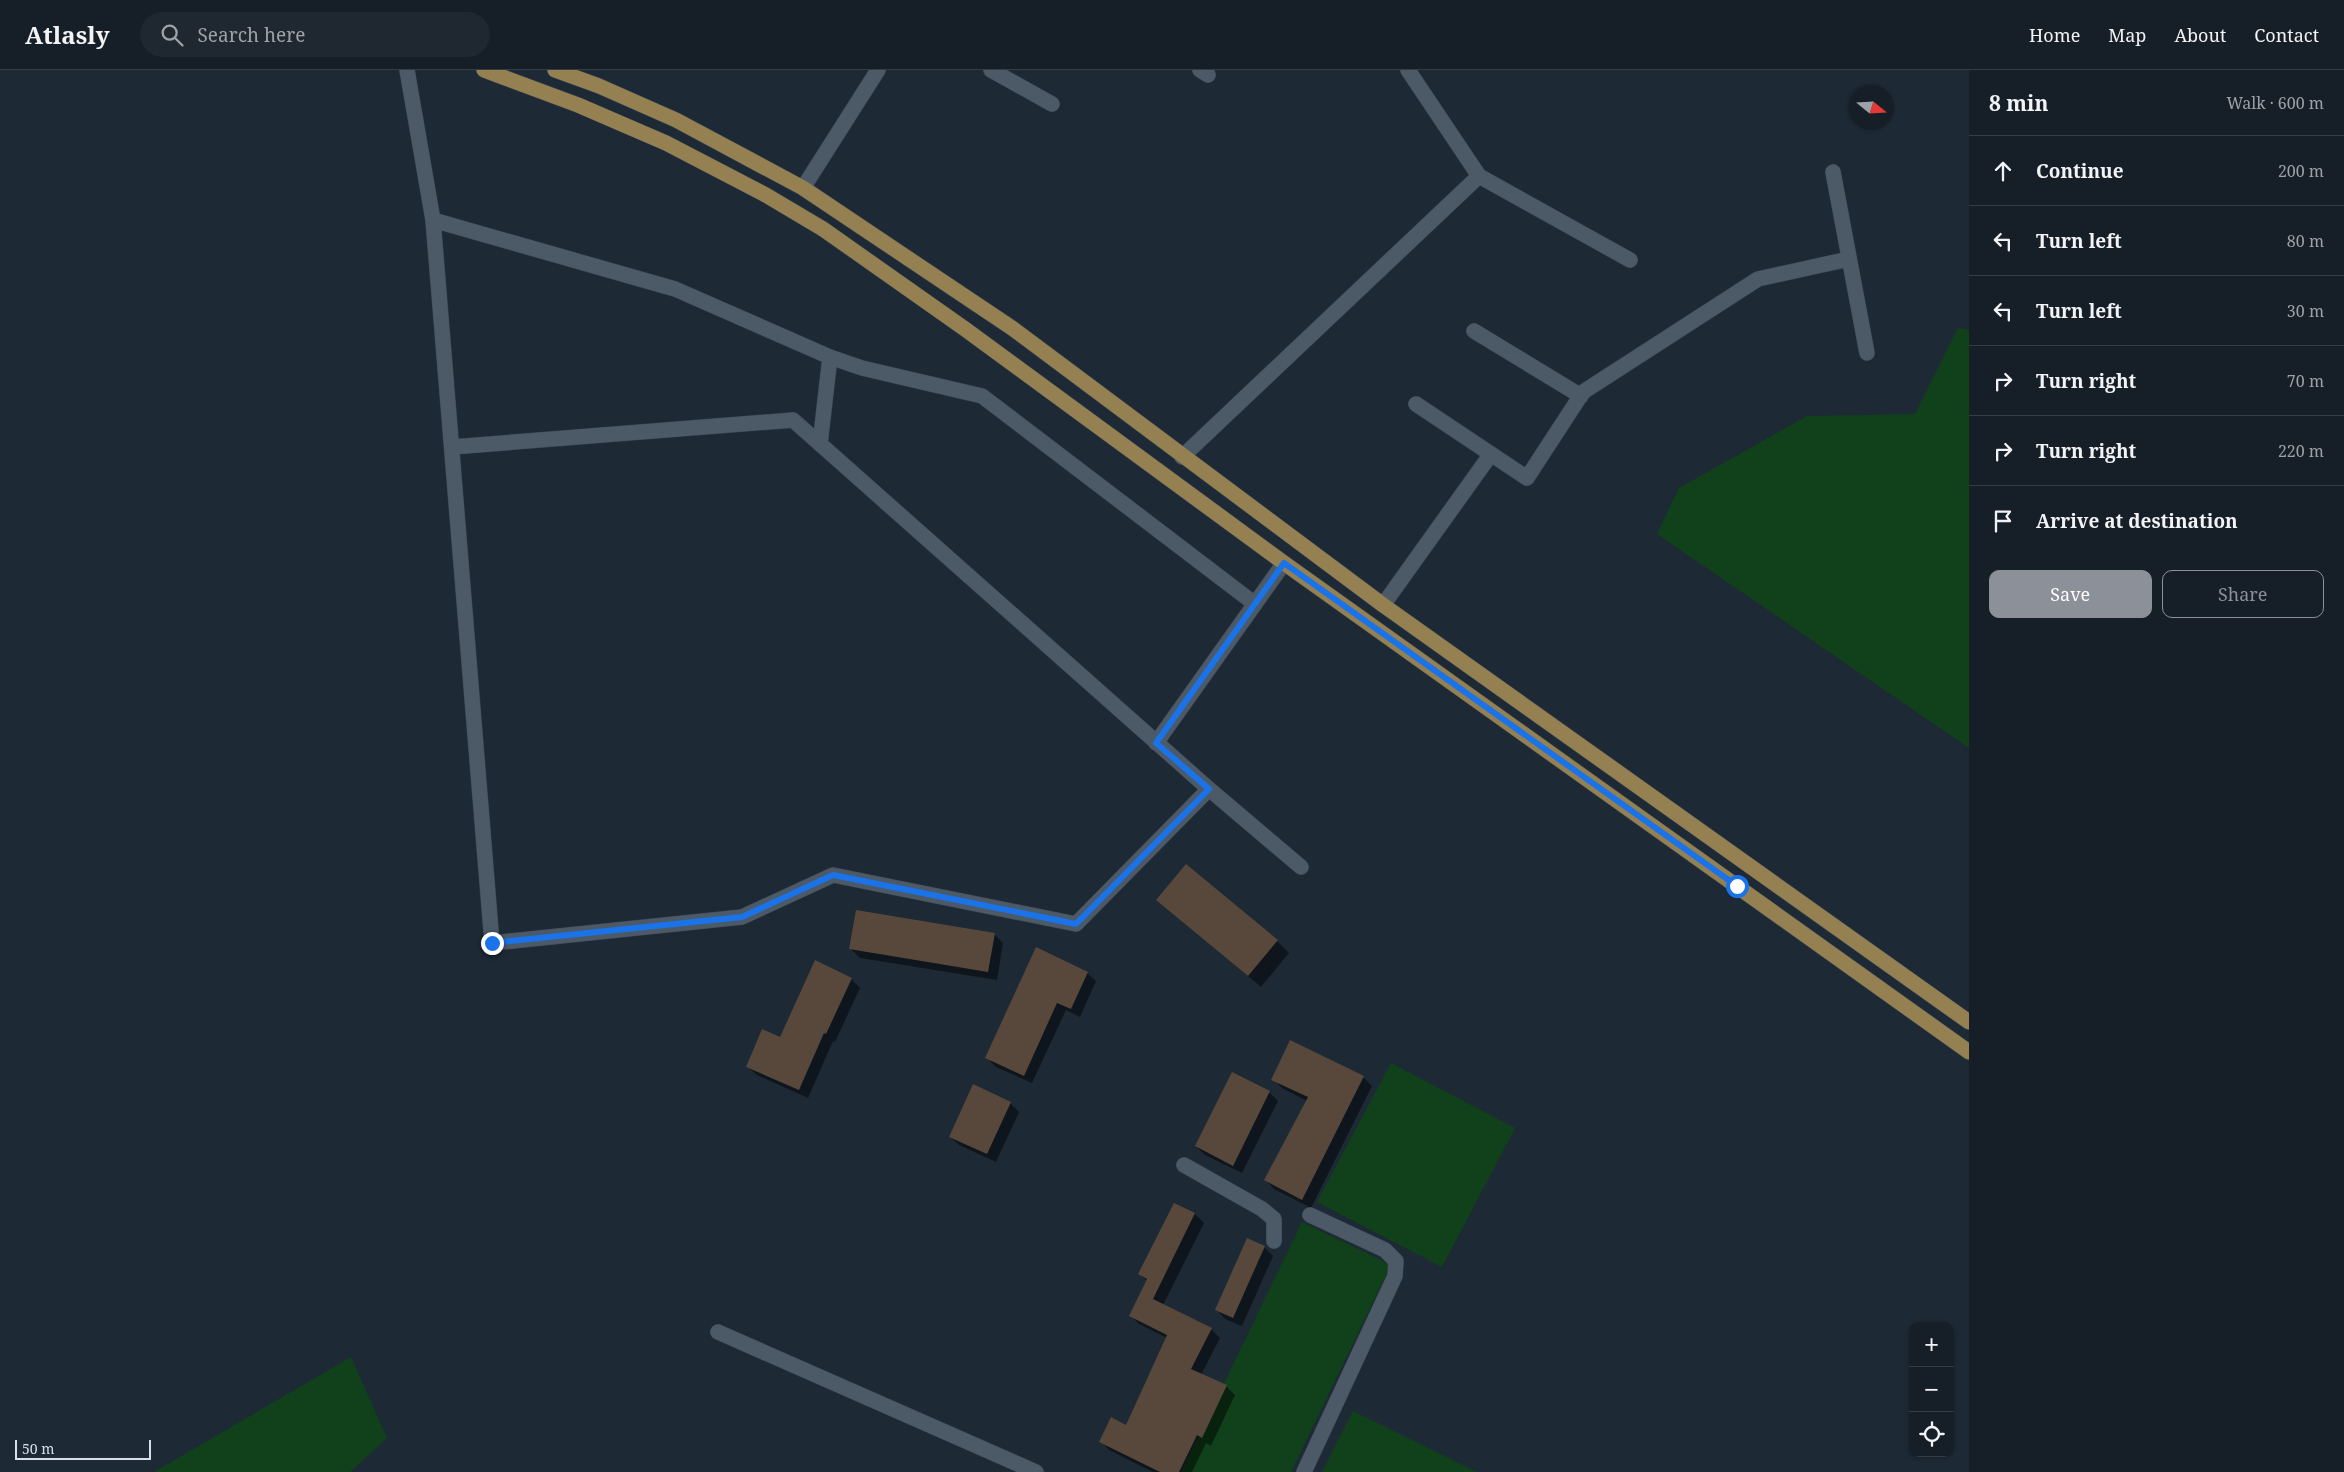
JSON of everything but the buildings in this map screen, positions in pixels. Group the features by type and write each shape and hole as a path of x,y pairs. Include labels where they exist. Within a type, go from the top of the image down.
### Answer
{"main road":[{"path":"484,70 578,105 666,143 800,215 965,330 1284,563 1969,1052"},
{"path":"555,70 599,86 676,120 803,188 1048,353 1182,457 1383,605 1969,1022"},
{"path":"1884,991 1899,972"}],"street":[{"path":"407,70 433,220 492,943 742,917 833,875 1076,924 1209,789"},
{"path":"803,188 878,70"},
{"path":"992,70 1052,104"},
{"path":"1408,70 1479,176 1630,260"},
{"path":"1833,172 1866,353"},
{"path":"1182,457 1479,176"},
{"path":"433,220 675,289 830,357 862,368 982,396 1256,604"},
{"path":"1416,404 1527,478 1583,392 1758,279 1849,259"},
{"path":"1474,331 1581,396"},
{"path":"820,444 830,357"},
{"path":"452,447 793,420 1156,743 1301,867"},
{"path":"1383,605 1491,454"},
{"path":"1156,743 1284,563"},
{"path":"1184,1166 1262,1209 1274,1219 1274,1241"},
{"path":"1304,1472 1395,1276 1396,1261 1384,1250 1310,1215"},
{"path":"718,1332 1036,1472"}],"green space":[{"path":"1958,328 1969,330 1969,748 1657,534 1679,488 1807,416 1915,414"},
{"path":"1391,1063 1515,1128 1442,1267 1317,1202"},
{"path":"1302,1222 1391,1265 1291,1472 1181,1472"},
{"path":"351,1357 387,1438 350,1472 154,1472"},
{"path":"1353,1411 1477,1472 1322,1472"}],"route":[{"path":"492,943 742,917 833,875 1076,924 1209,789 1156,743 1284,563 1737,886"}]}
